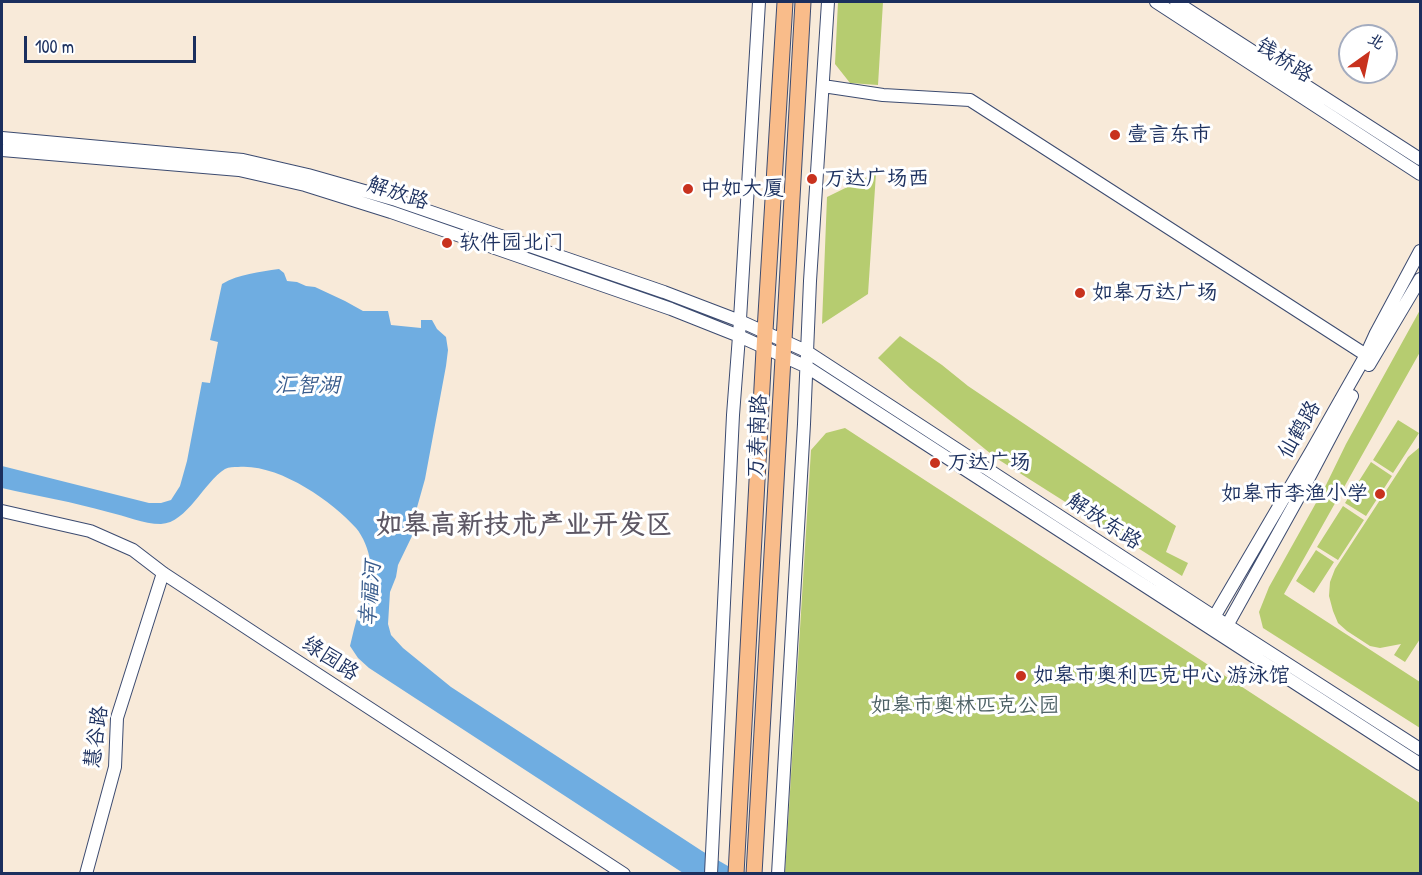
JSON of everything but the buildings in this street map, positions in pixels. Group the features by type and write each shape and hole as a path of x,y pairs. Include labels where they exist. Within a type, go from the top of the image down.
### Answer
{"main road":[{"name":"万寿南路","path":"736,873 785,2"},
{"name":"万寿南路","path":"754,873 803,2"}],"street":[{"path":"711,873 733,415 740,336 759,2"},
{"path":"778,873 807,367 806,351 828,2"},
{"name":"钱桥路","path":"1156,2 1420,174"},
{"name":"钱桥路","path":"1176,2 1420,159"},
{"path":"823,86 884,95 970,100 1366,355"},
{"name":"解放路","path":"2,138 243,160 308,175 396,200 664,292 765,332"},
{"name":"解放路","path":"2,150 239,170 305,185 391,212 671,309 765,348"},
{"name":"仙鹤路","path":"1211,622 1366,355 1420,251"},
{"name":"仙鹤路","path":"1224,630 1374,356 1420,279"},
{"name":"解放东路","path":"765,332 806,351 1211,622"},
{"name":"解放东路","path":"765,348 807,367 1211,622 1420,749"},
{"name":"绿园路","path":"2,511 90,531 133,550 163,573 624,873"},
{"name":"慧谷路","path":"86,873 115,767 117,718 163,573"},
{"name":"解放东路","path":"1224,630 1420,764"}],"green space":[{"path":"838,2 883,2 878,85 850,83 835,64"},
{"path":"876,173 868,294 822,324 827,197"},
{"path":"1420,310 1420,352 1284,594 1420,682 1420,728 1263,628 1259,612 1269,587"},
{"path":"900,336 968,386 1176,526 1166,552 1188,563 1182,576 996,458 910,388 878,358"},
{"path":"1398,420 1419,433 1393,473 1373,460"},
{"name":"如皋市奥林匹克公园","path":"845,428 1420,803 1420,873 785,873 811,450 826,433"},
{"path":"1420,447 1420,639 1405,662 1394,655 1401,644 1380,648 1370,646 1347,631 1338,623 1329,596 1330,582 1335,569 1408,457"},
{"path":"1371,462 1392,476 1366,516 1345,503"},
{"path":"1343,506 1364,520 1338,560 1317,547"},
{"path":"1316,550 1334,562 1314,593 1296,581"}],"water":[{"name":"汇智湖","path":"279,269 284,273 287,281 315,287 363,311 388,311 391,325 421,328 421,320 432,320 437,329 446,337 448,350 446,366 413,534 398,565 390,592 388,624 391,635 403,648 451,687 702,851 740,873 683,873 369,668 350,646 369,568 367,548 359,531 345,517 318,495 286,477 253,467 225,469 179,517 161,524 2,488 2,466 149,503 171,500 180,486 187,461 202,382 210,383 218,342 210,340 222,284 257,272"}],"place":[{"name":"壹言东市","path":"1115,135"},
{"name":"万达广场西","path":"812,179"},
{"name":"中如大厦","path":"688,189"},
{"name":"软件园北门","path":"447,243"},
{"name":"如皋万达广场","path":"1080,293"},
{"name":"万达广场","path":"935,463"},
{"name":"如皋市李渔小学","path":"1380,494"},
{"name":"如皋市奥利匹克中心 游泳馆","path":"1021,676"}],"district":[{"name":"如皋高新技术产业开发区","path":"524,526"}],"water label":[{"name":"幸福河","path":"371,594"}]}
